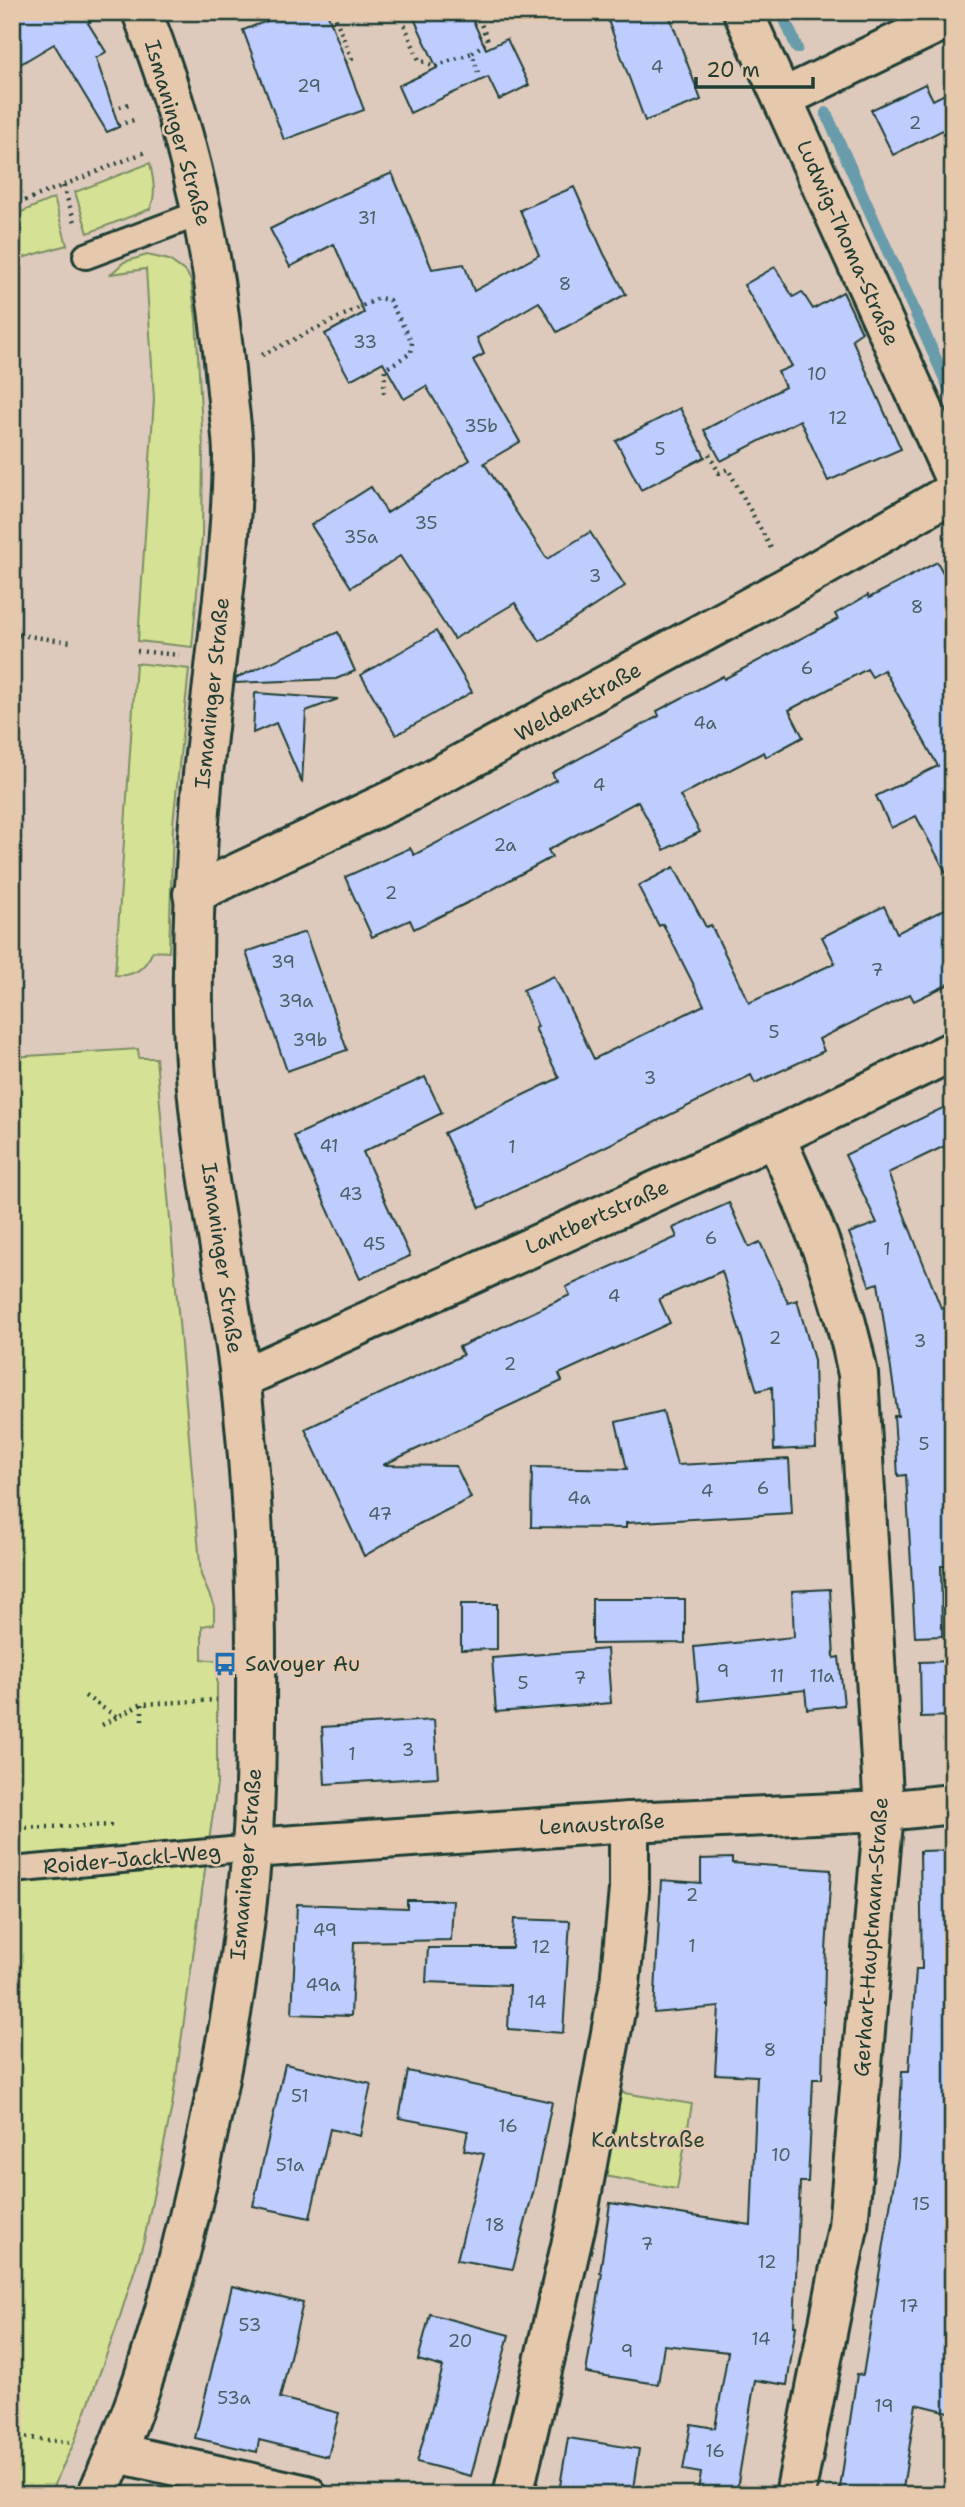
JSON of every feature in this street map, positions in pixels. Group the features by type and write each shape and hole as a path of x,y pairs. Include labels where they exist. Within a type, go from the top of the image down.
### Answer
{"street":[{"name":"Ismaninger Straße","path":"97,2495 117,2453 176,2274 230,2022 252,1848 257,1613 240,1379 197,1091 193,1020 193,894 231,507 233,449 216,285 203,212 175,108 142,12"},
{"name":"Ludwig-Thoma-Straße","path":"743,12 953,475"},
{"path":"783,98 953,16"},
{"name":"Weldenstraße","path":"193,894 410,792 791,585 953,492"},
{"name":"Lantbertstraße","path":"240,1379 775,1137 953,1051"},
{"name":"Gerhart-Hauptmann-Straße","path":"775,1137 835,1282 849,1328 858,1374 884,1811 848,2227 795,2495"},
{"name":"Lenaustraße","path":"252,1848 629,1822 884,1811 953,1804"},
{"path":"513,2495 576,2224 620,1984 629,1890 629,1822"},
{"path":"117,2453 307,2495"}],"lane":[{"path":"86,256 203,212"},
{"name":"Roider-Jackl-Weg","path":"12,1870 252,1848"}],"path":[{"path":"333,12 352,59 346,62"},
{"path":"398,12 419,60 435,66 472,53 488,41 476,12"},
{"path":"472,53 478,73"},
{"path":"113,109 141,100"},
{"path":"118,125 146,116"},
{"path":"12,206 156,148"},
{"path":"63,186 76,225"},
{"path":"252,359 379,298 389,300 412,342 411,353 384,369 384,393"},
{"path":"709,454 719,473 728,469 791,585"},
{"path":"12,634 71,642"},
{"path":"137,651 190,657"},
{"path":"85,1696 117,1717"},
{"path":"102,1726 142,1704 225,1700"},
{"path":"142,1704 142,1723"},
{"path":"12,2437 74,2443"}],"green space":[{"path":"150,163 154,192 150,209 88,233 75,192"},
{"path":"54,198 67,245 12,261 12,216"},
{"path":"147,255 169,260 187,273 191,281 196,318 203,448 202,537 192,647 138,641 154,399 146,269 111,274 124,262"},
{"path":"136,663 189,669 173,824 169,952 153,951 134,973 115,975"},
{"path":"138,1049 139,1058 156,1058 201,1575 214,1606 214,1624 202,1626 202,1659 217,1661 217,1784 172,2106 144,2240 117,2326 74,2443 49,2495 12,2495 12,1057"},
{"name":"Kantstraße","path":"618,2092 692,2104 677,2189 604,2176"}],"building":[{"path":"12,12 106,12 88,23 106,52 96,58 119,127 107,132 54,44 12,69"},
{"path":"291,12 327,12 364,110 284,140 243,30"},
{"path":"411,12 469,12 486,49 507,39 529,85 499,100 488,77 410,113 398,86 437,68"},
{"path":"605,12 668,12 701,100 645,121"},
{"path":"925,84 933,100 953,90 953,125 893,155 871,110"},
{"path":"392,173 432,269 464,264 474,291 539,255 520,210 574,187 604,254 626,294 557,332 539,302 477,338 484,354 473,360 520,442 484,463 547,559 590,532 625,586 540,641 515,603 454,639 400,556 351,587 311,525 371,487 387,513 470,460 426,386 404,399 383,362 350,380 325,334 364,313 334,244 290,267 270,229"},
{"path":"775,267 793,297 802,292 813,309 843,292 862,332 852,339 901,449 828,481 800,420 721,461 704,430 785,387 778,372 792,366 744,285"},
{"path":"680,408 705,457 641,490 616,441"},
{"path":"937,562 953,590 953,886 916,816 891,828 876,796 938,766 884,670 872,677 867,669 789,710 803,737 766,757 764,752 680,796 700,832 664,850 638,801 548,850 552,857 471,901 414,929 410,920 372,937 345,877 410,848 414,855 556,780 552,773 659,716 657,711 838,619 835,614"},
{"path":"436,631 472,692 396,735 361,675"},
{"path":"338,632 355,671 336,679 235,683 236,678"},
{"path":"255,693 338,699 306,711 302,783 276,723 253,733"},
{"path":"674,867 706,927 711,925 749,1003 835,963 822,937 884,906 897,933 953,905 953,982 914,1001 910,994 819,1039 824,1051 755,1083 751,1075 480,1208 444,1133 559,1078 535,1028 538,1027 523,990 554,976 594,1059 704,1005 663,924 659,926 638,886"},
{"path":"305,932 347,1050 287,1071 246,952"},
{"path":"425,1077 442,1113 363,1152 410,1256 360,1279 294,1136"},
{"path":"953,1103 953,1142 888,1173 941,1308 953,1306 953,1566 941,1566 942,1636 915,1637 906,1475 898,1476 894,1416 898,1416 878,1283 870,1286 849,1233 877,1223 845,1155"},
{"path":"729,1203 749,1247 760,1242 788,1303 797,1300 814,1360 816,1448 774,1450 772,1387 757,1391 722,1271 659,1299 670,1323 559,1374 562,1381 383,1465 456,1466 471,1498 364,1556 305,1429 463,1355 459,1347 570,1295 566,1287 677,1237 673,1228"},
{"path":"663,1411 677,1465 789,1459 792,1513 626,1523 626,1528 531,1527 532,1467 627,1469 616,1422"},
{"path":"830,1589 834,1658 839,1657 844,1705 807,1709 805,1690 699,1701 694,1647 794,1637 792,1591"},
{"path":"592,1599 685,1599 685,1643 592,1644"},
{"path":"461,1604 497,1604 497,1649 461,1650"},
{"path":"607,1649 611,1703 496,1712 492,1658"},
{"path":"953,1661 953,1716 921,1717 920,1662"},
{"path":"434,1720 438,1777 325,1784 322,1727"},
{"path":"953,1850 953,2413 916,2404 902,2495 839,2495 857,2374 863,2375 898,2157 902,2071 909,2071 916,1969 922,1969 920,1851"},
{"path":"732,1858 732,1863 831,1870 822,2079 813,2079 808,2182 800,2182 796,2326 787,2385 755,2380 736,2495 697,2495 701,2473 683,2470 691,2424 715,2428 728,2352 664,2345 658,2384 586,2373 610,2203 751,2225 757,2076 715,2074 719,2007 654,2013 661,1880 701,1883 701,1859"},
{"path":"407,1900 453,1900 451,1940 354,1942 351,2016 292,2014 297,1904 407,1908"},
{"path":"514,1919 570,1921 563,2033 508,2029 510,1985 426,1982 428,1948 512,1948"},
{"path":"285,2064 371,2084 360,2136 330,2129 310,2218 253,2206"},
{"path":"408,2071 552,2102 534,2189 513,2269 457,2260 484,2154 464,2150 468,2131 399,2118"},
{"path":"232,2286 303,2303 280,2398 339,2413 328,2457 259,2440 257,2452 195,2438"},
{"path":"430,2314 509,2335 471,2476 417,2462 443,2367 418,2360"},
{"path":"568,2438 639,2449 632,2495 577,2495 559,2492"}],"waterway":[{"path":"782,12 797,48"},
{"path":"826,113 953,397"}],"place":[{"name":"Savoyer Au","path":"225,1664"}]}
